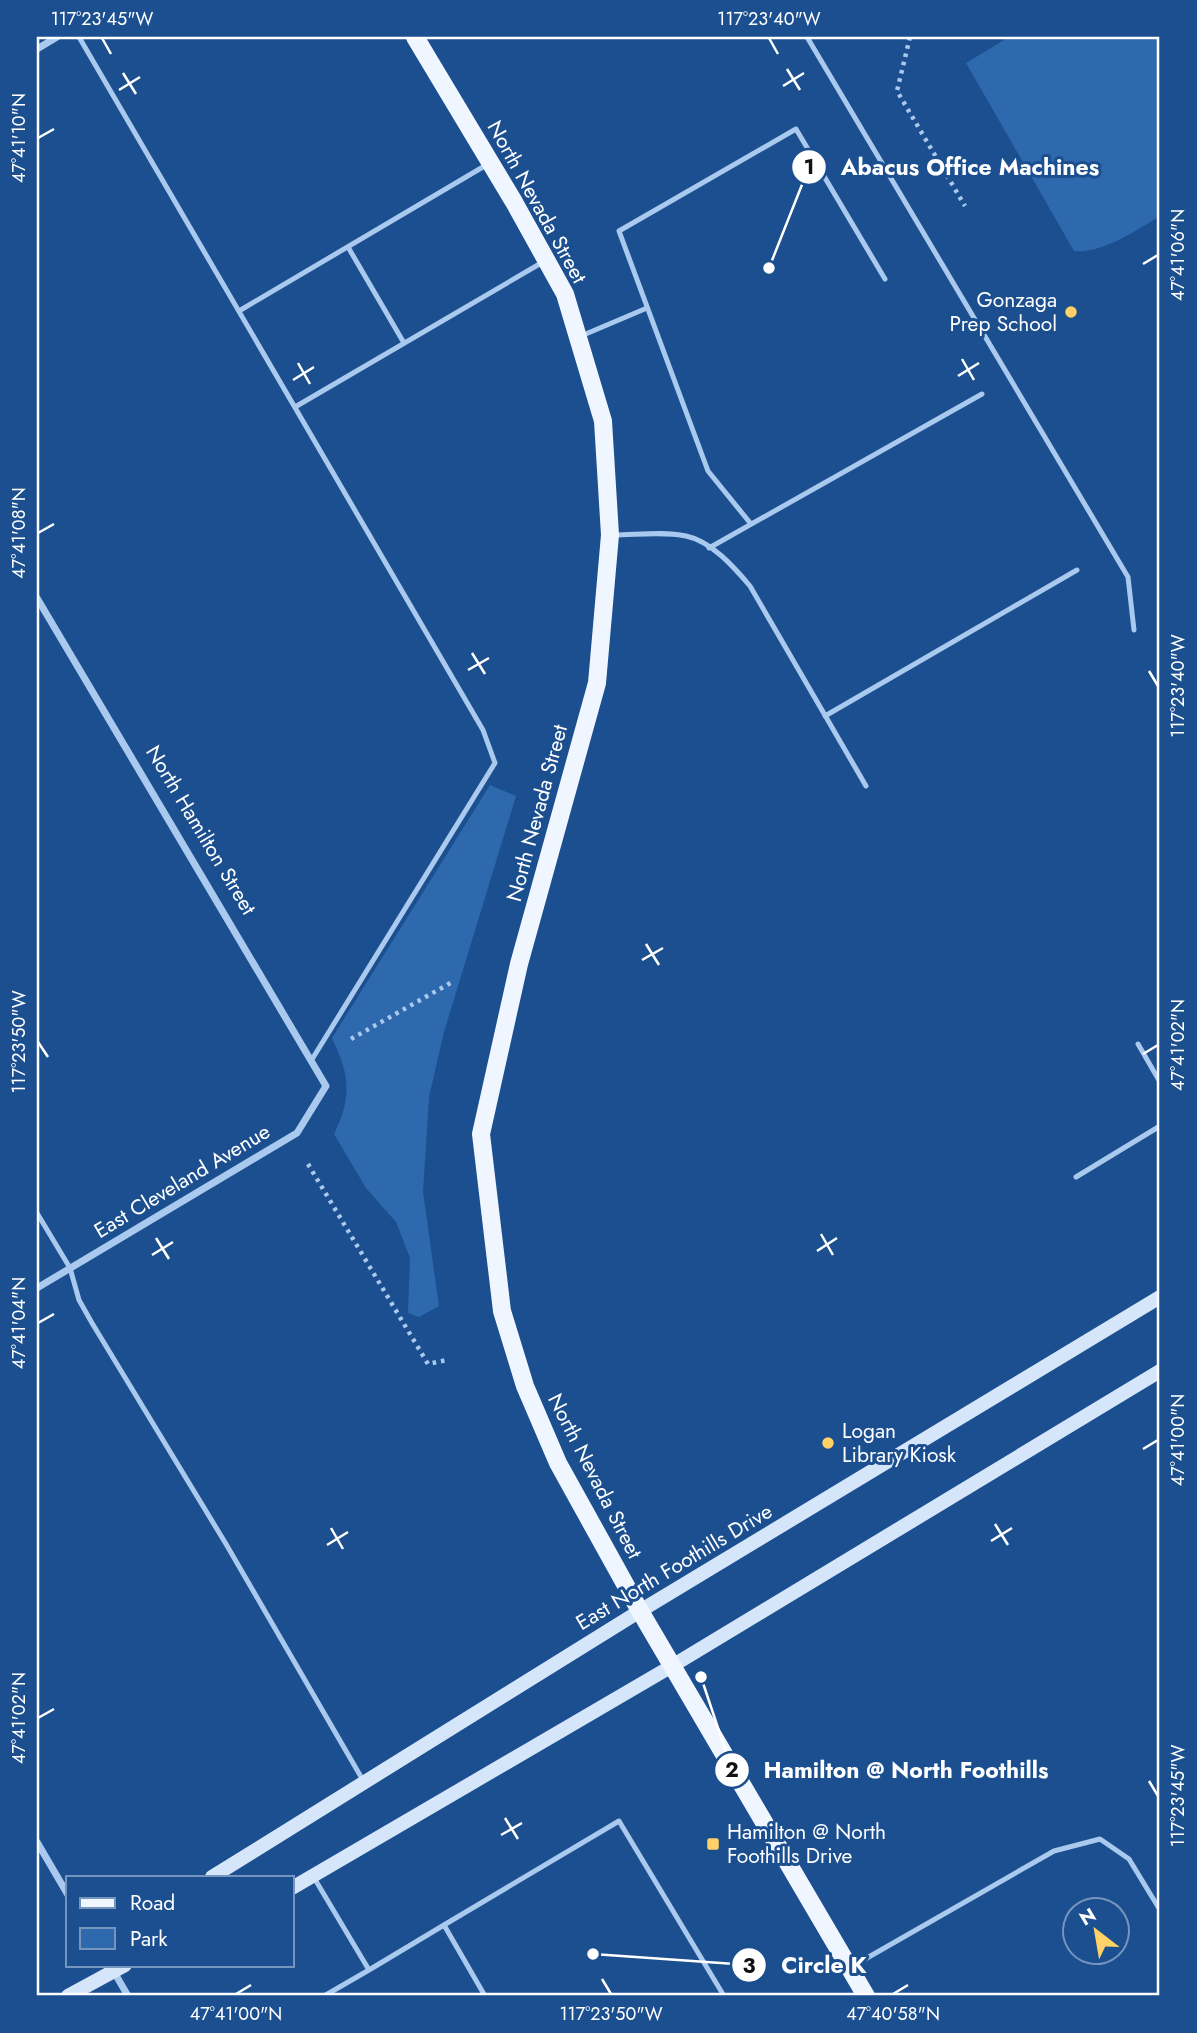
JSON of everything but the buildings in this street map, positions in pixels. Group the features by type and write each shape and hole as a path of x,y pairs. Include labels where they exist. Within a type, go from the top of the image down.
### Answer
{"main road":[{"name":"North Nevada Street","path":"415,37 491,163 565,294 603,421 610,535 597,683 519,964 481,1134 502,1311 525,1386 558,1463 640,1611"},
{"name":"East North Foothills Drive","path":"214,1876 640,1611 1160,1297"},
{"path":"294,1887 672,1667 1160,1371"},
{"path":"640,1611 866,1996"},
{"path":"68,1996 117,1966"}],"street":[{"path":"37,49 57,37"},
{"name":"North Hamilton Street","path":"37,598 326,1086"},
{"name":"East Cleveland Avenue","path":"37,1288 297,1133 326,1086"},
{"path":"37,1842 66,1892"},
{"path":"117,1966 128,1996"}],"lane":[{"path":"79,37 483,730 495,763 311,1061"},
{"path":"807,37 1128,577 1134,631"},
{"path":"751,524 708,471 619,231 796,130 885,279"},
{"path":"239,311 491,163"},
{"path":"348,247 404,343"},
{"path":"295,407 546,260"},
{"path":"578,338 648,308"},
{"path":"709,548 982,394"},
{"path":"610,535 687,536 709,548 735,568 750,586 866,786"},
{"path":"825,716 1077,570"},
{"path":"1138,1044 1160,1082"},
{"path":"1076,1177 1160,1126"},
{"path":"37,1213 70,1268 79,1300 92,1323 226,1544 363,1782"},
{"path":"324,1996 619,1821 724,1996"},
{"path":"849,1968 1054,1851 1100,1839 1129,1859 1160,1910"},
{"path":"313,1876 369,1970"},
{"path":"444,1925 485,1996"}],"path":[{"path":"910,37 897,92 965,206"},
{"path":"340,1046 454,981"},
{"path":"308,1164 428,1364 447,1360"}],"green space":[{"path":"1009,37 1160,37 1160,216 1107,245 1074,251 966,63"},
{"path":"490,785 516,796 444,1032 429,1097 423,1192 439,1306 419,1317 408,1313 410,1258 396,1222 366,1188 334,1134 344,1109 346,1086 342,1063 332,1038"}],"place":[{"name":"Abacus Office Machines","path":"769,268"},
{"name":"Gonzaga Prep School","path":"1071,312"},
{"name":"Logan Library Kiosk","path":"828,1443"},
{"name":"Hamilton @ North Foothills","path":"701,1677"},
{"name":"Hamilton @ North Foothills Drive","path":"713,1844"},
{"name":"Circle K","path":"593,1954"}]}
